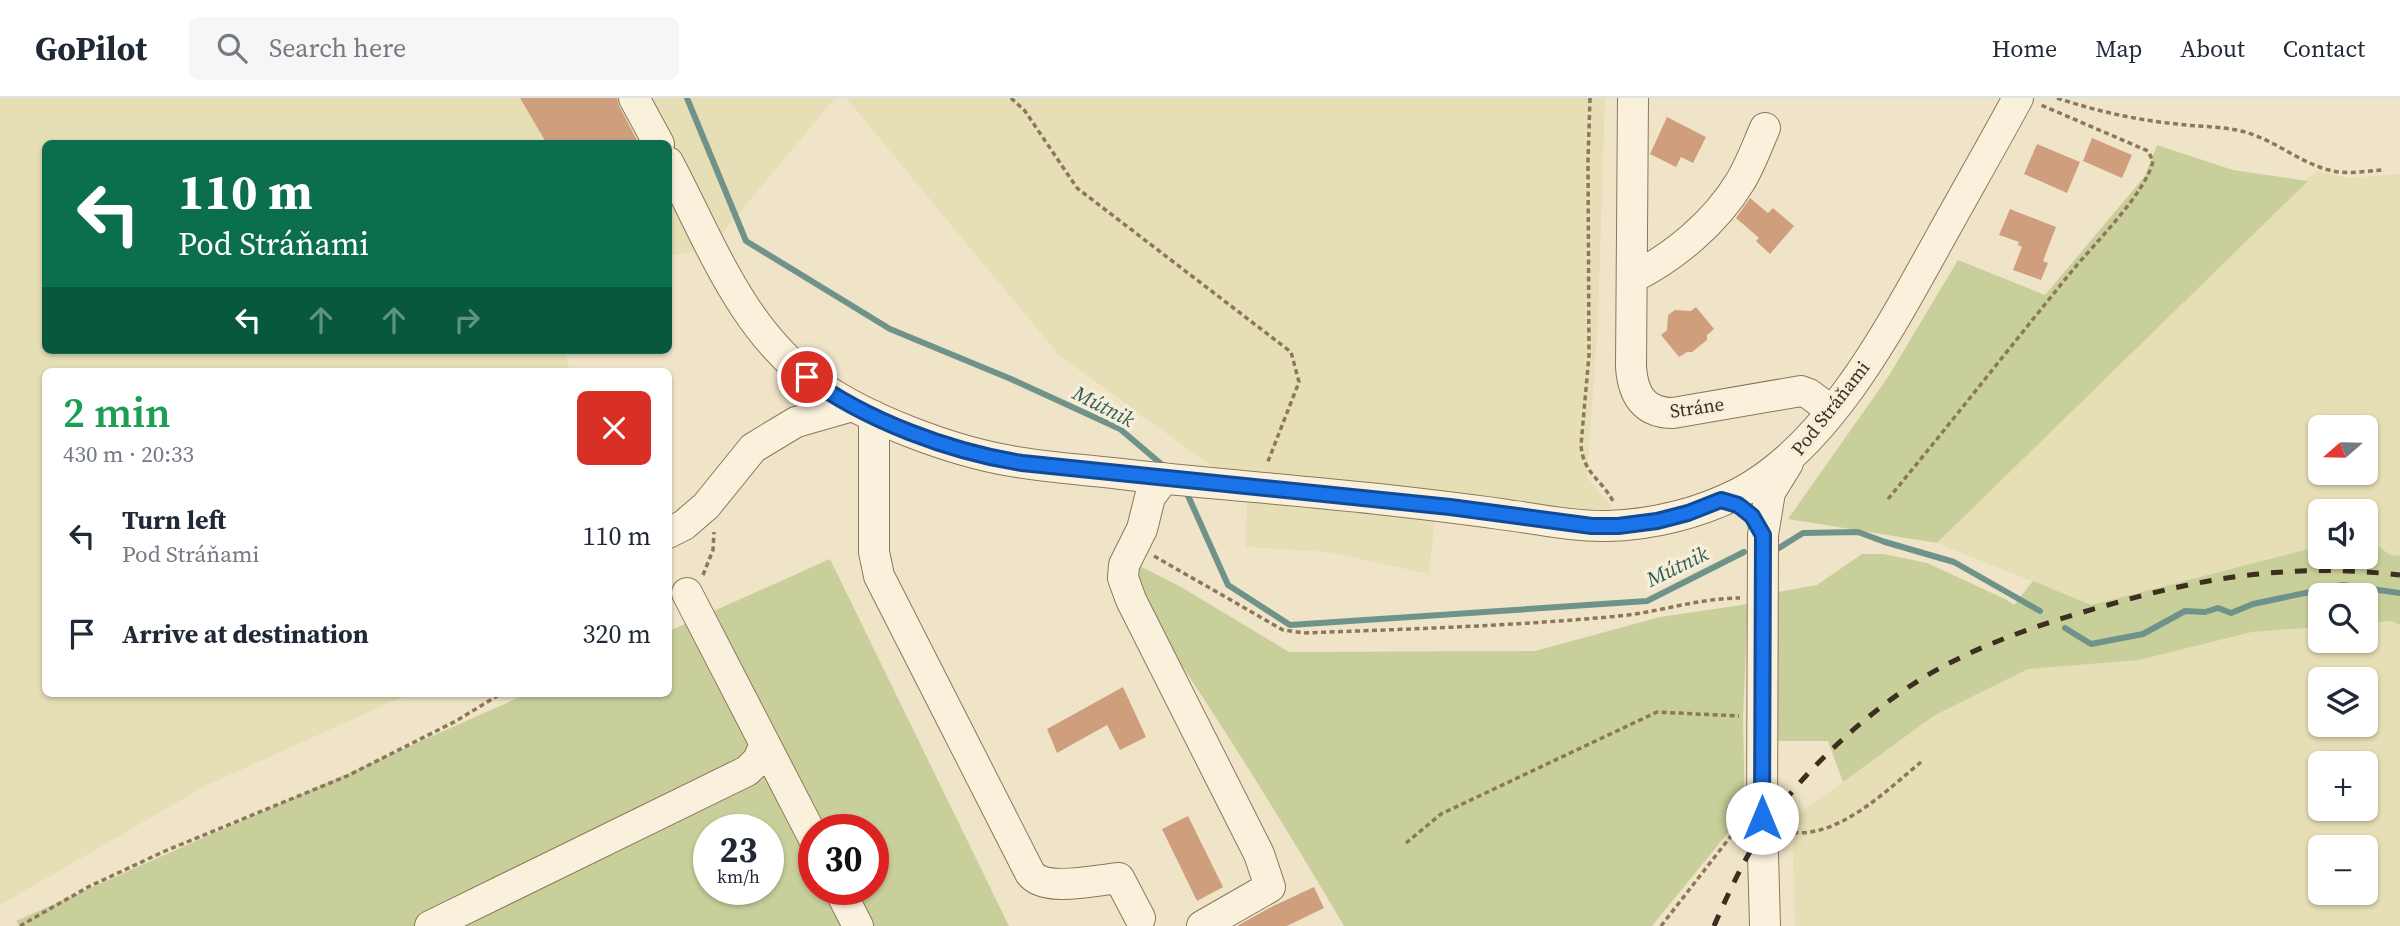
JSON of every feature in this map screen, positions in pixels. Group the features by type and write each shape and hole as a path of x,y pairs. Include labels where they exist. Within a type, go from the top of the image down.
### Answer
{"street":[{"path":"634,98 657,140"},
{"name":"Stráne","path":"1633,98 1632,378 1638,395 1656,411 1683,412 1801,391 1832,411"},
{"name":"Pod Stráňami","path":"672,170 746,311 781,355 822,388 863,411 945,444 999,459 1450,507 1573,524 1618,526 1657,521 1688,513 1749,487 1791,458 1832,411 1894,318 2029,101"},
{"path":"1632,278 1672,254 1726,201 1742,180 1765,128"},
{"path":"672,531 684,525 706,506 753,448 796,422 863,411 874,552 879,576 1030,873 1034,879 1050,885 1119,878 1140,918"},
{"path":"1765,926 1762,813 1763,535 1770,492 1791,458"},
{"path":"1171,479 1150,497 1142,529 1124,565 1123,578 1259,855 1270,887 1202,926"},
{"path":"1721,500 1738,505 1752,516 1763,535"},
{"path":"687,593 801,814"},
{"path":"430,926 747,771 758,760 765,744"},
{"path":"847,905 858,926"}],"path":[{"path":"1011,98 1025,111 1077,188 1291,352 1299,382 1269,461 1251,486"},
{"path":"1590,98 1589,355 1581,445 1582,460 1587,471 1598,479 1614,501 1618,526"},
{"path":"2056,98 2144,120 2218,126 2241,131 2268,139 2308,162 2329,170 2345,173 2382,170"},
{"path":"1888,499 2108,229 2146,181 2151,170 2153,161 2148,151 2029,101"},
{"path":"687,593 701,581 713,550 718,491"},
{"path":"1142,529 1143,544 1150,554 1283,630 1304,633 1433,630 1522,624 1623,616 1727,598 1750,597 1763,601"},
{"path":"20,926 88,887 347,776 456,721 495,697"},
{"path":"1406,843 1441,814 1657,712 1762,718"},
{"path":"1661,926 1739,826 1762,813 1785,832 1796,834 1826,827 1858,812 1921,762"}],"shaded area":[{"path":"0,98 835,98 711,247 672,255 672,140 42,140 42,354 566,354 569,368 42,368 42,697 402,697 207,785 0,905"},
{"path":"846,98 1605,98 1598,319 1587,477 1611,506 1606,516 1437,498 1429,574 1328,552 1246,547 1247,492 1059,355"},
{"path":"2316,171 2348,178 2400,174 2400,556 2390,555 2378,546 2378,499 2308,499 2308,549 2091,605 1937,543"},
{"path":"2391,621 2400,625 2400,926 1795,926 1792,819 1935,715 2028,669 2139,660 2252,632 2308,628 2308,653 2378,653 2378,622"}],"green space":[{"path":"2157,145 2233,170 2308,181 1937,543 1788,519 1888,377 1958,260 2045,295 2145,176"},
{"path":"2378,546 2390,555 2400,556 2400,625 2391,621 2378,622 2378,583 2308,583 2308,628 2252,632 2139,660 2028,669 1935,715 1843,782 1828,741 1778,741 1778,592 1817,585 1862,554 1884,554 1927,563 2014,605 2033,581 2091,605 2308,549 2308,569 2378,569"},
{"path":"830,559 1009,926 19,926 16,921 520,697 672,697 672,630"},
{"path":"1132,562 1181,587 1289,652 1535,651 1660,617 1748,604 1743,717 1745,812 1652,926 1344,926 1240,755 1129,588"}],"building":[{"path":"520,98 617,98 637,140 545,140"},
{"path":"1667,117 1706,137 1693,163 1681,157 1676,167 1650,154"},
{"path":"2092,138 2132,155 2122,178 2083,161"},
{"path":"2037,144 2080,162 2067,193 2024,174"},
{"path":"1750,198 1768,213 1773,208 1794,226 1770,254 1756,241 1759,238 1736,218"},
{"path":"2010,209 2056,227 2043,261 2048,263 2041,280 2013,270 2022,247 2018,245 2019,242 1999,235"},
{"path":"1696,307 1714,329 1707,335 1707,340 1692,352 1679,357 1661,335 1667,330 1668,315 1675,310 1691,311"},
{"path":"1123,687 1146,737 1120,750 1107,725 1057,753 1047,729"},
{"path":"1188,816 1223,887 1197,901 1162,829"},
{"path":"1314,887 1324,908 1287,926 1237,926 1271,907"}],"waterway":[{"name":"Mútnik","path":"687,98 746,241 890,329 1011,379 1120,429 1166,468"},
{"name":"Mútnik","path":"1185,489 1228,585 1290,625 1647,601 1744,552"},
{"name":"Mútnik","path":"1779,548 1803,533 1858,532 1954,562 2040,611"},
{"name":"Mútnik","path":"2065,628 2091,644 2143,634 2185,611 2205,612 2218,608 2231,613 2253,604 2343,585 2400,593"}],"railway":[{"path":"1714,926 1755,843 1797,785 1866,719 1891,699 1940,668 2001,640 2043,625 2181,586 2288,572 2400,575"}],"route":[{"path":"807,377 852,406 904,428 992,458 1022,463 1182,481 1293,489 1592,526 1657,521 1721,500 1738,505 1752,516 1763,535 1762,818"}]}
